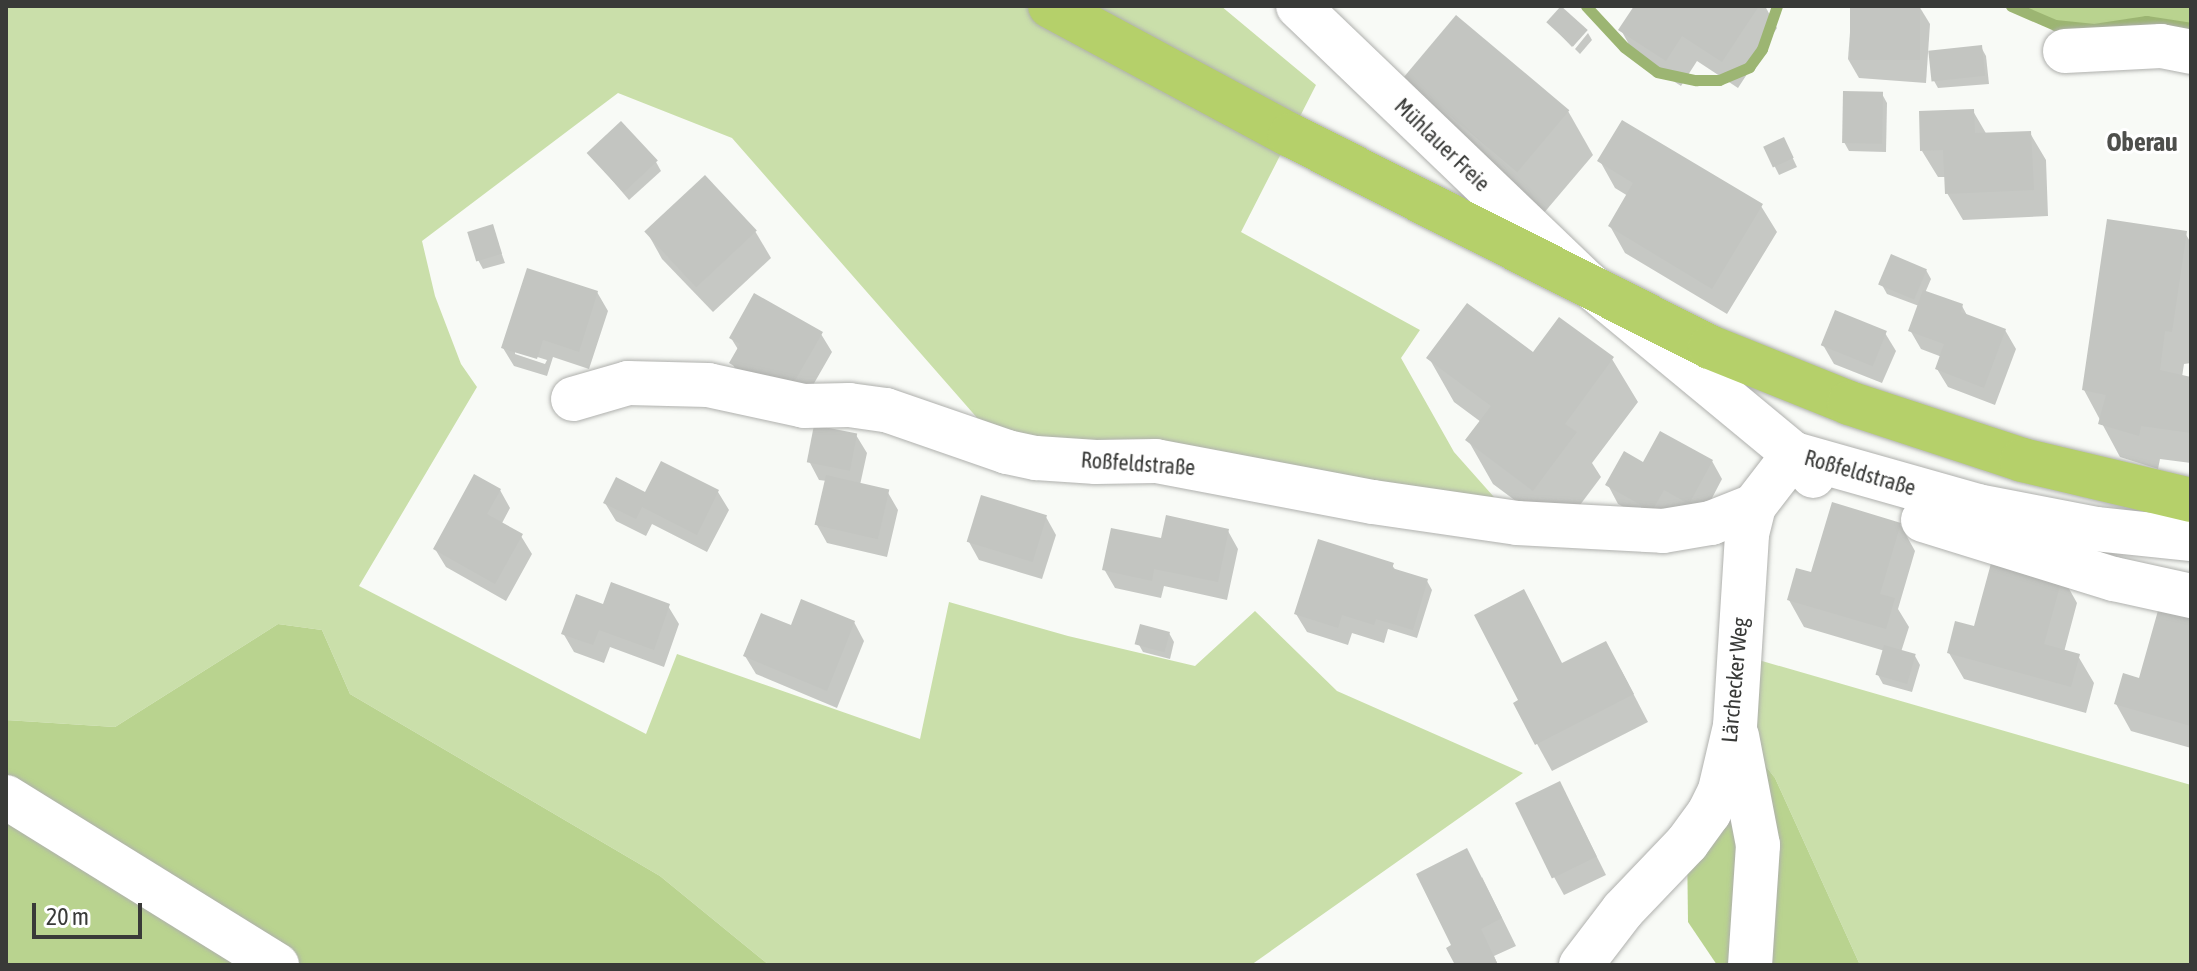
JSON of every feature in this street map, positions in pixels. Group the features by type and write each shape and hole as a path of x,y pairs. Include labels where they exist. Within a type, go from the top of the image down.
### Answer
{"main road":[{"name":"Roßfeldstraße","path":"1050,6 1290,135 1710,347 1849,403 2022,460 2191,500"}],"street":[{"name":"Mühlauer Freie","path":"1298,6 1587,283"},
{"path":"2065,51 2161,46 2191,52"},
{"name":"Roßfeldstraße","path":"1587,283 1794,454 1978,506 2096,529 2191,539"},
{"name":"Roßfeldstraße","path":"573,399 628,383 708,385 804,406 849,405 886,410 1007,452 1036,458 1096,462 1156,461 1373,502 1517,523 1663,531 1711,523 1754,506"},
{"path":"1794,454 1827,491 2114,579 2191,596"},
{"name":"Lärchecker Weg","path":"1581,965 1623,910 1687,843 1709,813 1720,790 1735,726 1747,534 1754,506 1794,454"},
{"path":"1735,726 1758,845 1750,965"},
{"path":"6,797 277,965"}],"green space":[{"path":"6,6 1221,6 1316,85 1241,232 1420,330 1401,358 1454,452 1517,523 1007,452 732,138 618,93 422,241 435,296 461,364 477,387 359,586 646,734 677,654 920,739 949,602 1068,636 1195,666 1255,611 1337,691 1523,773 1251,965 769,965 660,876 350,694 322,630 278,624 115,727 6,720"},
{"path":"2023,6 2191,6 2191,52 2094,29 2055,25 2020,10"},
{"path":"278,624 322,630 350,694 660,876 769,965 6,965 6,720 115,727"},
{"path":"1738,654 2191,785 2191,965 1860,965 1775,778 1735,726"},
{"path":"1735,726 1775,778 1860,965 1717,965 1688,922 1687,843"}],"building":[{"path":"1561,6 1588,30 1573,46 1546,22"},
{"path":"1634,6 1759,6 1722,62 1682,36 1666,61 1618,30"},
{"path":"1850,6 1920,6 1920,60 1850,60"},
{"path":"1456,15 1569,110 1517,172 1404,77"},
{"path":"1982,45 1985,76 1932,81 1928,51"},
{"path":"1843,91 1883,92 1882,144 1842,143"},
{"path":"1974,109 1975,133 2031,131 2034,190 1945,194 1943,150 1920,151 1919,111"},
{"path":"1622,120 1763,204 1712,289 1608,226 1633,183 1597,161"},
{"path":"621,121 658,160 623,193 587,153"},
{"path":"1784,137 1794,158 1773,168 1763,147"},
{"path":"705,175 757,231 696,287 644,232"},
{"path":"2107,219 2187,231 2172,332 2165,331 2160,370 2191,377 2191,433 2141,426 2139,436 2098,424 2106,395 2082,390"},
{"path":"493,224 502,254 476,262 467,232"},
{"path":"1891,254 1927,269 1914,300 1878,284"},
{"path":"527,268 598,291 579,352 543,340 537,359 501,348"},
{"path":"1923,290 1963,304 1961,312 2006,329 1984,388 1935,369 1944,344 1908,331"},
{"path":"754,293 823,332 786,396 729,363 740,344 729,338"},
{"path":"1467,303 1533,352 1559,317 1614,357 1565,424 1577,432 1533,491 1465,440 1491,406 1426,358"},
{"path":"1835,310 1887,331 1873,366 1821,345"},
{"path":"814,425 857,433 850,471 807,462"},
{"path":"1660,431 1713,460 1689,504 1664,490 1652,511 1605,485 1624,451 1643,462"},
{"path":"661,461 719,490 697,535 642,507 636,519 603,503 616,477 645,492"},
{"path":"474,474 501,489 487,514 523,534 495,584 433,549"},
{"path":"826,475 889,490 878,539 815,525"},
{"path":"981,495 1047,515 1033,562 967,542"},
{"path":"1832,502 1901,523 1880,594 1895,598 1886,629 1787,600 1796,568 1811,572"},
{"path":"1166,515 1229,529 1218,582 1154,569 1152,581 1102,570 1111,528 1161,538"},
{"path":"1318,539 1394,563 1392,568 1428,579 1413,630 1376,619 1374,625 1342,615 1338,628 1294,614"},
{"path":"1993,556 2063,575 2044,644 2080,654 2071,687 1947,653 1955,621 1974,626"},
{"path":"611,582 670,604 654,650 599,630 593,645 561,634 576,594 603,604"},
{"path":"1524,589 1562,663 1606,641 1634,694 1535,745 1513,703 1518,700 1474,615"},
{"path":"801,599 855,621 827,691 743,656 761,613 791,625"},
{"path":"2159,607 2191,616 2191,726 2114,704 2123,673 2139,678"},
{"path":"1140,624 1170,632 1165,652 1135,644"},
{"path":"1884,645 1916,654 1907,684 1875,675"},
{"path":"1560,781 1597,856 1552,878 1515,803"},
{"path":"1467,848 1502,918 1481,929 1498,965 1455,965 1446,948 1451,945 1416,874"}],"waterway":[{"path":"1586,6 1624,47 1657,72 1696,80 1719,80 1749,67 1762,49 1777,6"},
{"path":"2011,6 2055,25 2094,29 2146,21 2191,28"}],"district":[{"name":"Oberau","path":"2142,143"}]}
